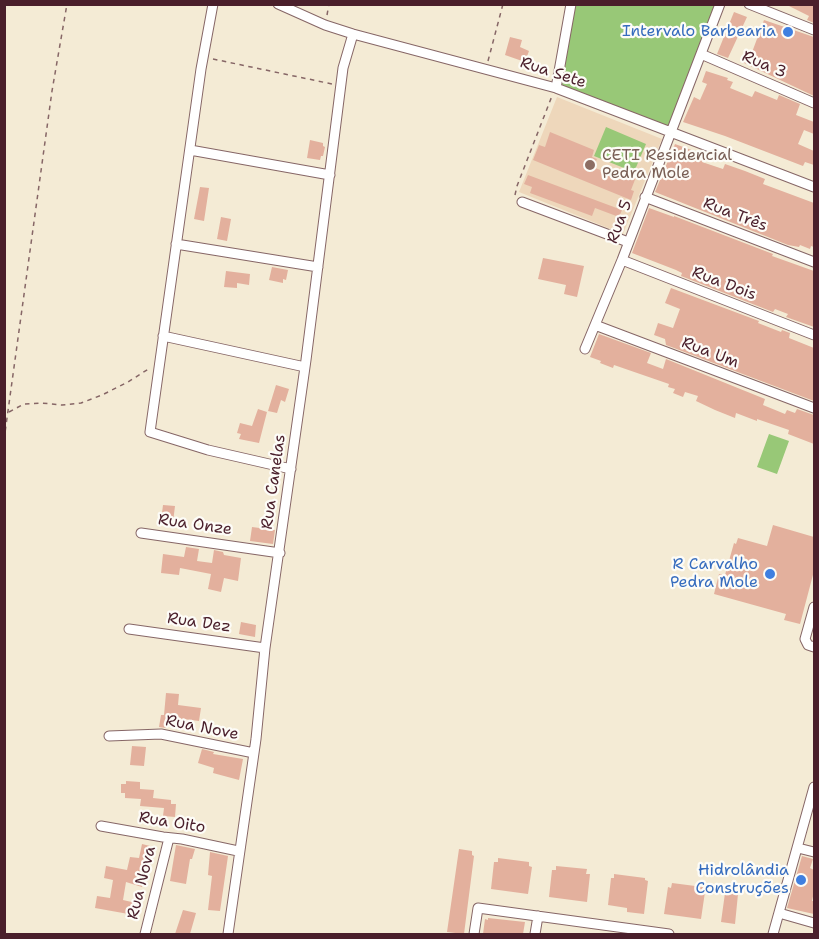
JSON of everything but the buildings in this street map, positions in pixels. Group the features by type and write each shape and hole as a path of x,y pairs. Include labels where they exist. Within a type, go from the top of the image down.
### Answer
{"street":[{"path":"213,4 203,57 150,432 208,450 291,469"},
{"name":"Rua Sete","path":"278,4 325,25 556,87 814,187"},
{"path":"556,87 571,4"},
{"name":"Rua 5","path":"585,349 622,260 720,4"},
{"path":"749,4 814,30"},
{"name":"Rua Canelas","path":"228,934 238,851 254,753 343,68 353,33"},
{"name":"Rua 3","path":"701,54 814,103"},
{"path":"190,150 330,175"},
{"name":"Rua Três","path":"645,197 814,262"},
{"path":"522,202 628,242"},
{"path":"176,244 318,267"},
{"name":"Rua Dois","path":"622,260 814,335"},
{"name":"Rua Um","path":"595,325 814,408"},
{"path":"163,336 305,367"},
{"name":"Rua Onze","path":"141,533 280,553"},
{"path":"814,607 805,639 808,645 814,646"},
{"name":"Rua Dez","path":"129,628 266,648"},
{"name":"Rua Nove","path":"108,736 161,734 254,753"},
{"path":"773,934 814,787"},
{"name":"Rua Oito","path":"101,826 238,851"},
{"name":"Rua Nova","path":"145,934 169,838"},
{"path":"798,848 814,852"},
{"path":"474,934 478,908 538,916 595,929 669,934"},
{"path":"779,913 814,923"},
{"path":"535,934 538,916"}],"path":[{"path":"4,440 52,91 67,4"},
{"path":"325,25 329,4"},
{"path":"486,68 503,4"},
{"path":"203,57 341,86"},
{"path":"522,202 515,196 517,186 556,87"},
{"path":"8,412 24,404 62,405 91,399 128,382 160,360"}],"shaded area":[{"name":"CETI Residencial Pedra Mole","path":"557,97 662,139 623,234 519,192"}],"green space":[{"path":"575,5 717,5 669,127 562,85"},
{"path":"606,127 646,144 634,172 594,156"},
{"path":"769,434 789,441 777,474 757,467"}],"place":[{"name":"Intervalo Barbearia","path":"788,32"},
{"name":"CETI Residencial Pedra Mole","path":"590,165"},
{"name":"R Carvalho Pedra Mole","path":"770,574"},
{"name":"Hidrolândia Construções","path":"801,880"}]}
